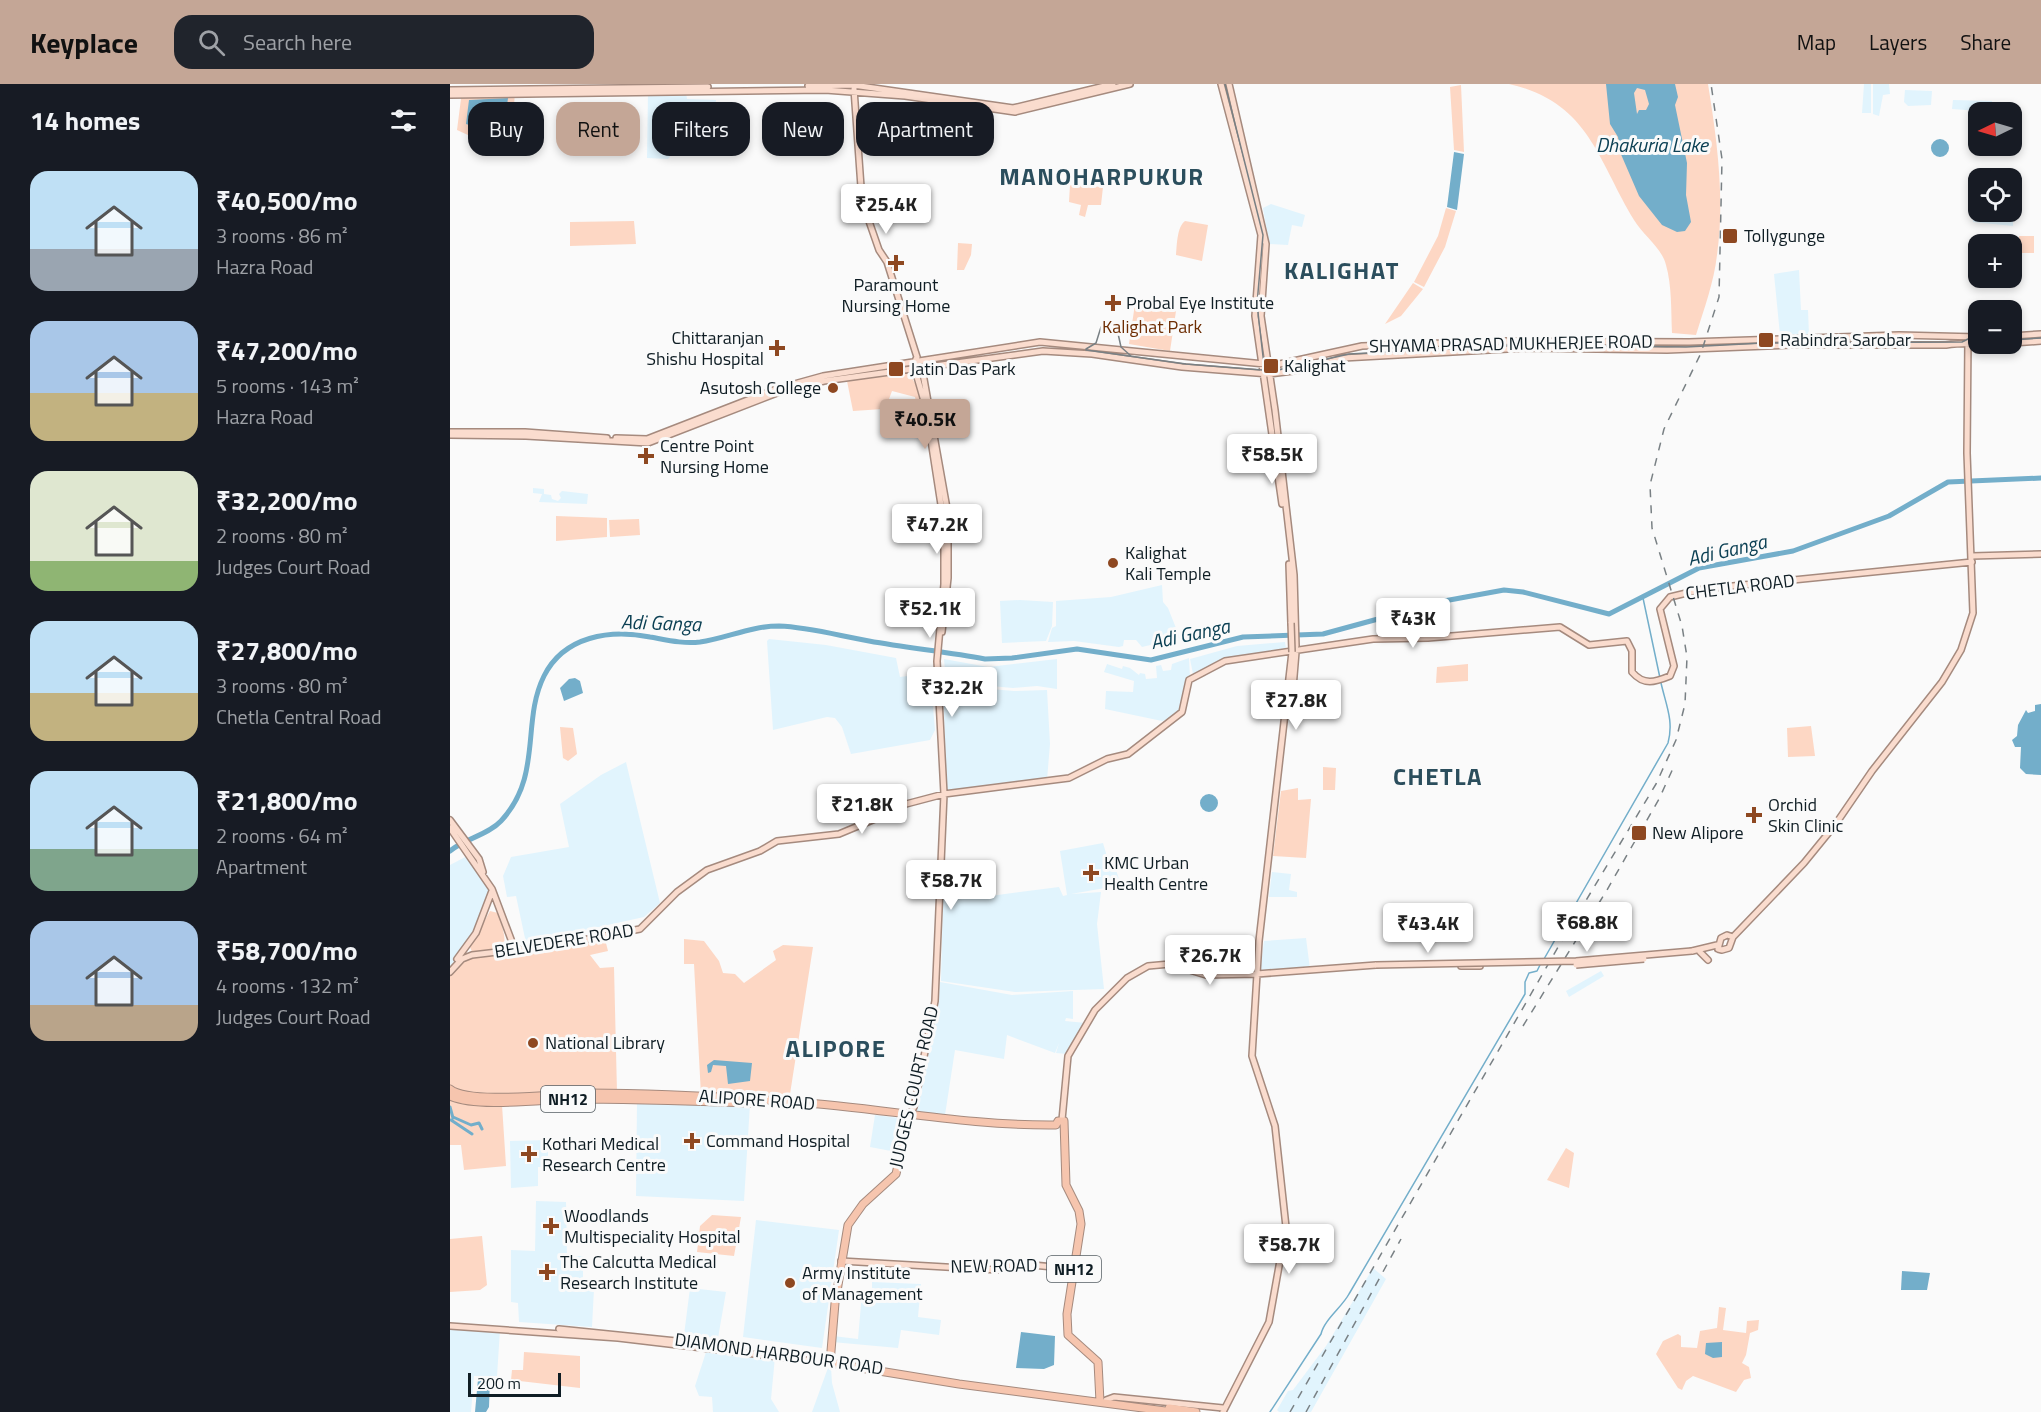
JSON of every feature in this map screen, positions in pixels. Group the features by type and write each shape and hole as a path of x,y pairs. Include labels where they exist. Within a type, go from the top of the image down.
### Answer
{"highway":[{"name":"ALIPORE ROAD","path":"450,1089 456,1094 474,1097 623,1093 786,1102 986,1123 1059,1122"},
{"name":"NH12","path":"450,1096 463,1101 569,1099 786,1102"},
{"path":"900,1114 901,1142"},
{"name":"JUDGES COURT ROAD","path":"830,1362 841,1261 848,1225 859,1208 896,1174 901,1142 909,1116"},
{"name":"NH12","path":"1059,1122 1066,1122 1066,1185 1079,1211 1081,1224 1067,1314 1068,1335 1098,1362 1103,1401"},
{"name":"DIAMOND HARBOUR ROAD","path":"830,1362 959,1384 1138,1405"},
{"path":"1138,1405 1173,1412"},
{"path":"1138,1405 1196,1412"}],"main road":[{"path":"450,90 853,87 1013,108 1113,84"},
{"path":"450,94 853,87 1015,112 1131,84"},
{"path":"1221,84 1261,235 1255,316 1266,374 1294,575 1293,623"},
{"path":"1229,84 1266,244 1260,302 1264,364"},
{"path":"853,87 862,201 879,250 891,273 916,360 915,370 926,408 944,524 944,584 939,662 945,794"},
{"path":"1234,129 1241,128"},
{"path":"2022,335 2041,334"},
{"name":"SHYAMA PRASAD MUKHERJEE ROAD","path":"648,441 798,382 916,360 924,362 1040,342 1284,364 1362,346 1527,340 1707,341 1968,338"},
{"name":"SHYAMA PRASAD MUKHERJEE ROAD","path":"648,441 794,388 824,381 1043,351 1266,374 1301,370 1357,356 1528,348 1698,349 1791,345 1946,345 1968,338"},
{"path":"2022,342 2041,341"},
{"path":"1717,946 1722,950 1729,948 1732,937 1803,863 1835,825 1872,771 1898,741 1953,665 1972,620 1968,354"},
{"path":"924,362 922,369 948,514 948,578 942,616"},
{"path":"1103,1401 1114,1397 1223,1410 1269,1322 1286,1227 1275,1126 1252,1058 1264,897 1288,703 1292,700 1294,652 1282,498 1266,374"},
{"path":"450,434 648,441"},
{"name":"CHETLA ROAD","path":"1166,724 1182,712 1189,680 1216,664 1273,653 1373,639 1428,638 1560,627 1589,645 1627,641 1632,651 1632,672 1641,681 1651,682 1670,676 1674,666 1660,609 1670,597 1972,559 2041,554"},
{"path":"939,662 942,687 945,794"},
{"name":"BELVEDERE ROAD","path":"450,972 461,958 472,955 640,929 697,876 788,838 839,834 887,814 891,808 945,794 1069,778 1107,759 1128,754 1166,724"},
{"name":"JUDGES COURT ROAD","path":"909,1116 914,1107 935,1001 942,916 945,794"},
{"path":"450,820 492,889 515,950"},
{"path":"450,828 472,854"},
{"path":"450,967 461,958 476,933 492,889"},
{"path":"1059,1122 1068,1056 1095,1010 1127,978 1148,966 1170,964 1206,975 1375,966 1574,965 1695,952 1717,946 1725,935 1732,937"},
{"path":"466,948 468,954 472,955"},
{"path":"1695,952 1708,960"},
{"name":"NEW ROAD","path":"841,1261 999,1270 1012,1263 1074,1269"},
{"name":"DIAMOND HARBOUR ROAD","path":"450,1324 632,1335 830,1362"},
{"path":"1103,1401 1112,1407 1153,1412"}],"shaded area":[{"path":"1864,84 1871,84 1871,113 1862,113"},
{"path":"1873,84 1889,84 1890,94 1883,95 1879,116 1873,114"},
{"path":"1905,90 1932,91 1931,105 1908,106 1904,102"},
{"path":"686,92 687,99 716,100 716,102 652,102 652,156 670,156 668,159 647,158 648,93"},
{"path":"1953,100 1992,101 1968,102 1968,110 1952,109"},
{"path":"1271,204 1305,215 1302,227 1292,225 1288,245 1269,244 1263,208"},
{"path":"1973,222 2013,222 2013,226"},
{"path":"1799,270 1801,310 1808,310 1809,335 1780,335 1774,274"},
{"path":"533,488 544,489 544,494 551,495 552,499 558,501 562,491 588,494 587,504 539,502 542,494 533,493"},
{"path":"1162,585 1163,602 1168,608 1180,638 1142,647 1136,640 1124,640 1123,646 1119,647 1074,641 1048,642 1052,628 1056,626 1056,601 1111,597"},
{"path":"1000,601 1053,602 1052,626 1046,641 1002,643"},
{"path":"1440,610 1441,635 1409,636 1408,617"},
{"path":"769,639 826,645 896,658 900,677 930,673 935,730 930,740 851,754 842,727 835,718 827,717 773,730 767,641"},
{"path":"1285,642 1286,648 1223,660 1193,674 1190,659 1237,646"},
{"path":"1189,658 1190,677 1186,680 1180,711 1170,719 1162,721 1105,709 1106,691 1133,692 1134,681 1104,672 1107,664 1122,669 1123,666 1130,668 1139,675 1140,673 1145,674 1146,679 1157,678 1156,666 1161,665 1163,671 1171,670 1172,664"},
{"path":"944,659 988,667 1057,659 1057,689 946,682"},
{"path":"943,685 1014,691 1047,690 1050,744 1047,780 947,792"},
{"path":"626,762 660,903 644,917 526,943 516,896 507,897 503,876 511,857 569,847 560,804 601,775"},
{"path":"1103,843 1108,860 1115,867 1119,879 1105,888 1071,894 1101,892 1097,924 1104,989 1015,992 941,981 943,895 990,896 1059,887 1063,896 1067,895 1060,851"},
{"path":"471,854 491,889 474,933 450,967 450,865"},
{"path":"1272,872 1291,874 1289,890 1297,892 1297,897 1269,897"},
{"path":"1306,938 1310,969 1260,973 1264,941"},
{"path":"1601,971 1604,976 1569,997 1566,991"},
{"path":"940,982 1012,995 1073,991 1073,1019 1066,1018 1065,1021 1086,1023 1067,1054 1056,1053 1059,1043 1055,1053 1007,1035 1004,1059 955,1050 945,1115 912,1114 939,997"},
{"name":"Command Hospital","path":"637,1102 750,1104 744,1201 636,1196"},
{"path":"875,1115 898,1118 891,1151 870,1147"},
{"name":"Kothari Medical Research Centre","path":"548,1140 548,1167 538,1167 538,1186 511,1188 510,1141"},
{"name":"The Calcutta Medical Research Institute","path":"536,1201 566,1202 567,1256 583,1256 583,1288 594,1289 592,1327 519,1322 518,1303 511,1302 511,1250 535,1251"},
{"name":"Army Institute of Management","path":"756,1220 839,1230 822,1348 743,1337"},
{"path":"1373,1268 1386,1279 1311,1412 1279,1412 1277,1410 1288,1391 1293,1390 1326,1346"},
{"path":"872,1282 921,1284 918,1317 941,1320 939,1335 901,1330 898,1348 832,1342 833,1336 858,1339 862,1293 872,1294"},
{"path":"690,1288 726,1292 718,1338 684,1335"},
{"path":"450,1328 500,1330 497,1376 474,1376 471,1412 450,1412"},
{"path":"707,1349 775,1357 771,1399 779,1412 713,1412 712,1397 699,1396 695,1386"},
{"path":"829,1365 840,1412 812,1412"}],"green space":[{"path":"1509,84 1708,84 1719,169 1719,234 1714,275 1696,335 1672,333 1670,290 1664,259 1634,220 1588,137 1574,119 1557,105 1536,93"},
{"path":"1461,85 1464,152 1454,150 1450,87"},
{"path":"462,91 515,92 514,102 468,102 468,135 457,130"},
{"path":"1070,185 1103,187 1101,205 1088,205 1085,217 1079,215 1081,205 1069,202"},
{"path":"1446,208 1456,211 1445,247 1424,287 1414,282 1438,236"},
{"path":"634,221 636,244 570,246 570,222"},
{"path":"1185,221 1208,225 1202,261 1176,255 1179,231"},
{"path":"2022,236 2034,236 2034,253 2022,253"},
{"path":"958,243 972,244 971,255 964,270 957,270"},
{"path":"1413,283 1423,289 1401,316 1385,324"},
{"name":"Kalighat Park","path":"1135,304 1176,311 1170,351 1129,344"},
{"name":"Jatin Das Park","path":"909,373 920,392 923,406 917,407 915,397 892,391 889,399 882,402 883,409 853,411 847,381"},
{"path":"1272,456 1274,469 1244,470 1245,458"},
{"path":"556,516 607,518 607,537 556,541"},
{"path":"639,519 640,535 610,537 609,520"},
{"path":"1468,664 1468,681 1436,683 1437,667"},
{"path":"1811,726 1815,756 1788,757 1787,728"},
{"path":"560,727 573,728 577,754 568,761 563,758"},
{"path":"1323,767 1336,768 1335,790 1323,790"},
{"path":"1298,788 1298,800 1311,799 1306,858 1273,856 1281,791"},
{"path":"490,911 498,913 504,933 503,945 494,952 472,952 470,947"},
{"name":"National Library","path":"605,939 608,951 590,955 600,968 614,967 617,1092 492,1095 450,1089 450,973 463,959"},
{"path":"684,939 704,941 719,961 723,973 735,974 744,983 776,960 773,951 783,945 813,947 790,1094 785,1098 701,1095 694,964 684,964"},
{"path":"450,1098 502,1105 506,1166 464,1170 461,1145 450,1145"},
{"path":"1566,1148 1574,1153 1569,1188 1547,1180"},
{"path":"712,1215 741,1217 734,1256 697,1252 700,1226"},
{"path":"482,1236 487,1285 480,1290 450,1292 450,1239"},
{"path":"1719,1307 1726,1308 1723,1330 1746,1333 1747,1321 1759,1320 1758,1330 1750,1333 1746,1355 1742,1363 1749,1367 1751,1378 1744,1380 1736,1392 1693,1376 1686,1381 1682,1390 1678,1388 1656,1354 1663,1341 1678,1334 1681,1336 1681,1347 1697,1348 1700,1331 1717,1328"},
{"path":"524,1352 580,1356 580,1388 511,1380 512,1370 523,1370"}],"water":[{"name":"Dhakuria Lake","path":"1606,84 1675,84 1678,97 1675,105 1687,163 1686,195 1691,222 1685,231 1677,232 1662,225 1639,196 1620,152 1618,137 1610,124","holes":["1637,88 1645,90 1649,104 1646,110 1639,110 1637,114 1634,93"]},
{"path":"508,98 507,102 469,102 469,100"},
{"path":"1940,139 1946,142 1949,148 1946,154 1940,157 1934,154 1931,148 1934,142"},
{"path":"1454,152 1464,154 1457,210 1447,207"},
{"path":"575,678 580,681 583,693 564,701 560,688 569,679"},
{"path":"2041,704 2041,775 2026,774 2020,768 2021,747 2015,747 2012,740 2017,736 2018,725 2026,710 2028,713 2035,711 2035,705"},
{"path":"1209,794 1217,799 1218,803 1213,811 1209,812 1201,807 1200,803 1205,795"},
{"path":"714,1060 752,1063 750,1081 728,1084 726,1066 713,1065 711,1072 708,1073 707,1065"},
{"path":"1902,1271 1930,1273 1927,1290 1901,1290"},
{"path":"1021,1332 1055,1336 1054,1365 1044,1369 1016,1368"},
{"path":"1722,1342 1722,1357 1713,1358 1705,1354 1706,1343"},
{"path":"478,1379 490,1379 489,1407 486,1412 475,1412"}],"waterway":[{"name":"Adi Ganga","path":"450,851 496,826 514,804 527,767 533,712 544,676 563,652 590,638 619,634 694,642 779,626 985,659 1012,658 1077,649 1151,660 1243,637 1323,634 1444,601 1504,590 1523,592 1609,614 1699,568 1793,551 1889,516 1948,482 2041,478"},
{"path":"1643,598 1660,678"},
{"path":"1544,959 1668,743 1670,720 1661,683"},
{"path":"1270,1412 1326,1324 1349,1294 1525,994 1525,982 1529,973 1537,971 1540,965"},
{"path":"450,1107 453,1118"},
{"path":"453,1117 471,1125 479,1123 482,1129"},
{"path":"451,1120 472,1134"}],"tram line":[{"path":"1225,84 1263,235 1257,304 1264,365 1274,371"},
{"path":"1086,349 1096,343 1101,327 1110,325 1117,329 1121,347 1131,356"},
{"path":"2022,339 2041,338"},
{"path":"1086,350 1186,364 1274,371 1349,354 1519,345 1686,347 1763,343 1962,342 1968,339"}],"railway":[{"path":"1290,1412 1561,942 1656,784 1676,740 1685,704 1687,657 1682,626 1652,528 1650,485 1664,429 1701,353 1719,297 1722,159 1711,84"},
{"path":"1523,1026 1607,890 1659,799 1675,764"},
{"path":"1306,1412 1401,1239"}],"place":[{"name":"Tollygunge","path":"1730,236"},
{"name":"Paramount Nursing Home","path":"896,263"},
{"name":"Probal Eye Institute","path":"1113,303"},
{"name":"Rabindra Sarobar","path":"1766,340"},
{"name":"Chittaranjan Shishu Hospital","path":"777,348"},
{"name":"Kalighat","path":"1271,366"},
{"name":"Jatin Das Park","path":"896,369"},
{"name":"Asutosh College","path":"833,388"},
{"name":"Centre Point Nursing Home","path":"646,456"},
{"name":"Kalighat Kali Temple","path":"1113,563"},
{"name":"Orchid Skin Clinic","path":"1754,815"},
{"name":"New Alipore","path":"1639,833"},
{"name":"KMC Urban Health Centre","path":"1091,873"},
{"name":"National Library","path":"533,1043"},
{"name":"Command Hospital","path":"692,1141"},
{"name":"Kothari Medical Research Centre","path":"529,1154"},
{"name":"Woodlands Multispeciality Hospital","path":"551,1226"},
{"name":"The Calcutta Medical Research Institute","path":"547,1272"},
{"name":"Army Institute of Management","path":"790,1283"}],"district":[{"name":"MANOHARPUKUR","path":"1102,177"},
{"name":"KALIGHAT","path":"1342,271"},
{"name":"CHETLA","path":"1438,777"},
{"name":"ALIPORE","path":"836,1049"}]}
